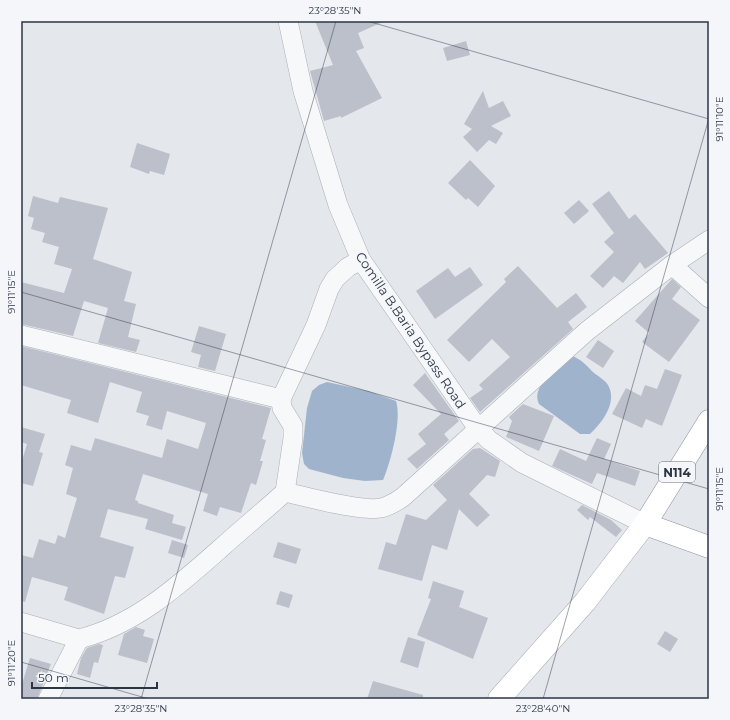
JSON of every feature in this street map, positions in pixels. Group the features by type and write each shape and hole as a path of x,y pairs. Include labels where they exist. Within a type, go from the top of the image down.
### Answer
{"main road":[{"name":"N114","path":"645,524 709,421"},
{"path":"499,699 585,602 645,524 709,547"}],"street":[{"name":"Comilla B.Baria Bypass Road","path":"288,21 303,91 338,206 361,260 479,430 488,440 522,463 645,524"},
{"path":"285,492 361,507 379,508 392,504 479,430 588,331 672,265 709,240"},
{"path":"21,622 79,639 101,634 161,599 285,492 293,426 282,408 281,399 316,326 329,289 335,278 348,267 361,260"},
{"path":"672,265 709,298"},
{"path":"21,335 281,399"},
{"path":"48,699 79,639"}],"water":[{"path":"572,356 581,361 606,382 611,392 610,405 604,418 590,434 580,434 539,404 537,397 542,384 547,377"},
{"path":"327,382 368,391 396,401 398,418 397,429 383,480 365,481 343,478 309,469 304,464 302,453 307,408 312,391 319,385"}],"building":[{"path":"315,21 385,21 358,33 364,48 356,51 382,98 341,118 341,116 324,121 310,71 333,65"},
{"path":"466,41 470,55 447,61 443,48"},
{"path":"483,91 489,108 503,101 511,116 491,126 503,133 496,144 489,140 477,152 463,137 472,129 464,124"},
{"path":"137,143 170,154 164,175 150,171 149,174 130,167"},
{"path":"470,160 495,186 478,207 468,198 466,200 448,183"},
{"path":"609,191 629,219 635,214 668,253 645,269 640,262 623,283 614,276 603,288 590,276 614,252 604,242 614,233 592,204"},
{"path":"33,196 58,203 60,197 108,208 93,259 132,272 124,301 136,304 128,337 140,340 136,352 98,343 108,308 84,301 73,336 21,324 21,282 64,293 72,269 54,264 59,247 42,242 45,233 31,229 34,218 28,216"},
{"path":"579,200 589,211 574,224 564,213"},
{"path":"518,266 557,308 576,293 587,307 568,322 573,329 480,412 470,398 483,389 479,385 510,357 492,339 469,362 447,340 506,282 504,279"},
{"path":"470,267 483,285 435,319 416,291 448,268 455,277"},
{"path":"672,279 681,287 672,299 700,320 669,362 642,342 649,333 635,321"},
{"path":"199,326 226,334 215,371 198,367 201,355 191,352"},
{"path":"598,340 614,351 603,368 586,357"},
{"path":"21,346 271,408 262,439 266,440 260,461 263,461 256,485 251,483 241,513 220,507 217,516 203,511 208,494 143,474 135,500 138,501 138,503 174,515 172,523 186,527 182,540 145,529 148,519 108,509 100,537 134,547 125,578 115,576 104,614 64,600 68,587 32,577 25,602 21,601 21,555 33,558 39,539 55,544 58,535 65,538 77,498 66,494 73,468 65,465 71,445 91,451 95,438 162,458 167,439 198,449 206,423 167,411 162,430 146,425 149,416 136,412 142,392 110,382 98,423 67,413 71,400 21,385"},
{"path":"665,369 682,375 662,426 646,419 642,428 612,414 626,388 641,396 645,385 657,389"},
{"path":"425,373 459,421 444,434 449,440 417,469 407,459 426,444 418,434 441,414 413,385"},
{"path":"523,404 554,416 539,451 506,437 512,421 509,417"},
{"path":"21,427 45,434 39,452 43,453 33,486 21,483 21,464 27,444 21,442"},
{"path":"597,438 611,444 604,459 640,471 635,486 597,473 592,484 552,466 560,449 586,461"},
{"path":"480,448 500,461 495,477 487,475 469,494 490,515 477,527 459,509 447,550 432,545 422,581 378,569 386,542 396,545 406,514 426,520 447,500 433,485 473,449"},
{"path":"582,505 611,520 622,530 616,537 590,517 588,520 577,510"},
{"path":"172,540 188,545 184,558 168,553"},
{"path":"278,542 301,549 296,564 273,557"},
{"path":"433,581 464,591 459,607 488,618 473,659 417,635 431,599 428,598"},
{"path":"280,591 293,595 289,608 276,604"},
{"path":"136,627 145,630 143,636 154,639 147,663 118,655 124,634"},
{"path":"665,631 678,639 670,652 657,644"},
{"path":"408,637 425,642 418,668 400,662"},
{"path":"99,644 103,645 98,663 94,662 90,678 77,674 81,658 87,648"},
{"path":"30,658 51,664 37,699 21,699 21,687"},
{"path":"373,681 423,695 423,699 367,699"}]}
